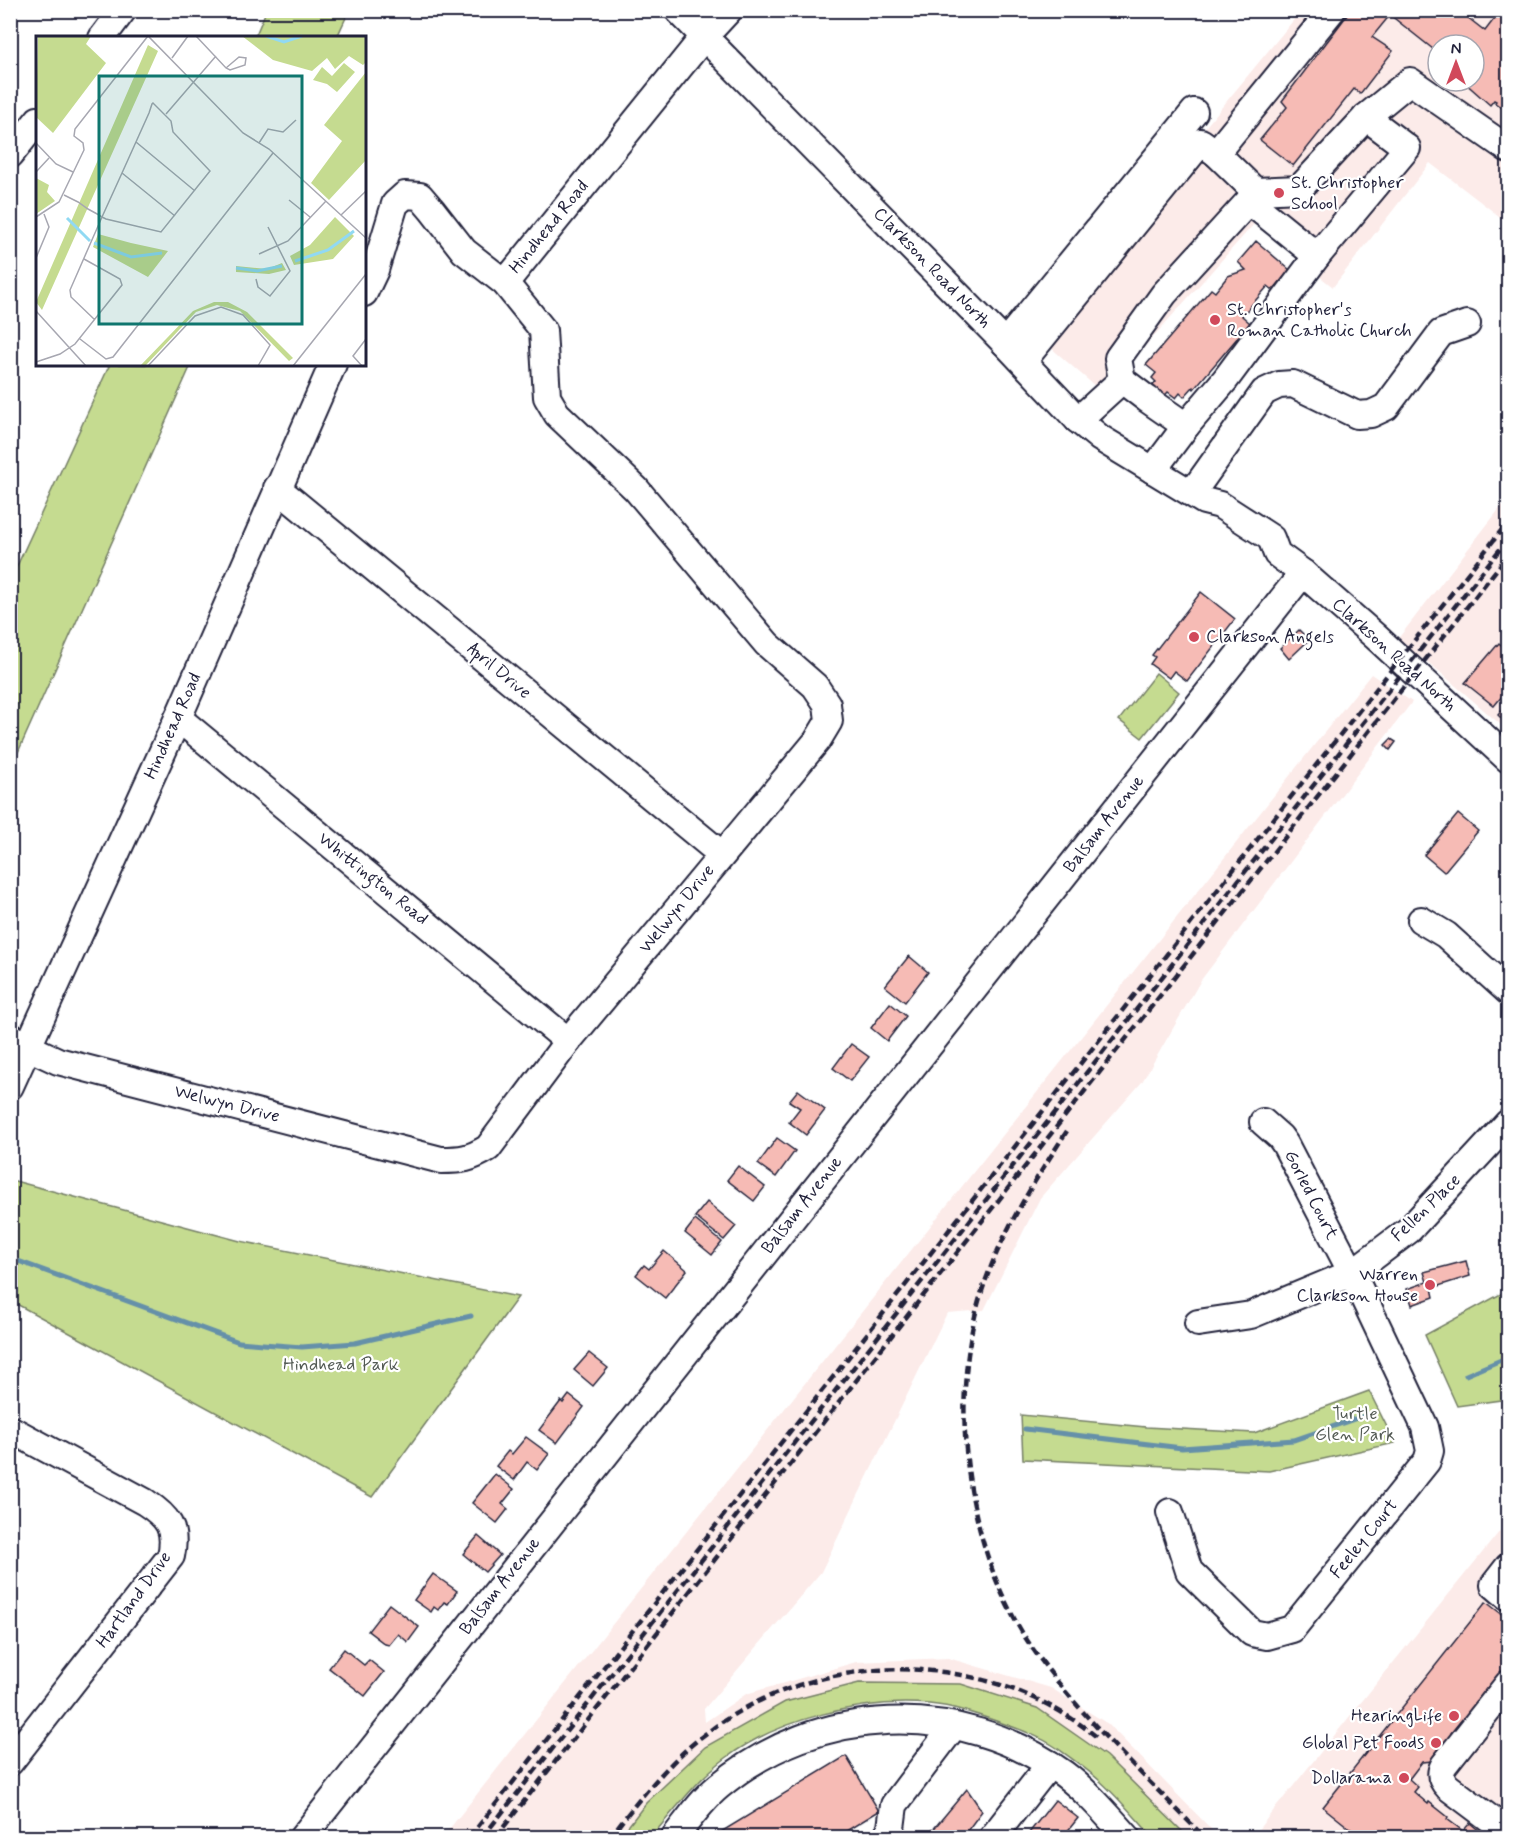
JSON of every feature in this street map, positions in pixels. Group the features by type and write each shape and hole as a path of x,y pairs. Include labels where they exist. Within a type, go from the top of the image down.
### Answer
{"street":[{"path":"104,36 123,10"},
{"name":"Clarkson Road North","path":"678,10 1078,420 1100,438 1198,497 1209,514 1261,552 1277,554 1303,573 1509,759"},
{"name":"Hindhead Road","path":"366,289 375,270 395,204 405,195 420,196 464,251 505,283 703,38 729,10"},
{"path":"1216,153 1332,10"},
{"path":"1186,426 1122,380 1118,358 1164,294 1252,196 1299,189 1366,117 1410,81 1509,148"},
{"path":"1014,352 1194,112"},
{"path":"1153,470 1317,256 1407,148 1366,117"},
{"path":"10,154 36,122"},
{"path":"1014,352 1201,142 1216,153 1252,196 1317,256"},
{"name":"Welwyn Drive","path":"19,1042 58,1061 441,1160 463,1160 488,1148 568,1041 817,741 829,721 827,704 815,686 767,644 636,489 556,414 547,397 543,330 505,283"},
{"path":"1198,497 1264,392 1279,385 1293,384 1358,415 1371,414 1386,406 1441,333 1467,324"},
{"name":"Hindhead Road","path":"10,1086 19,1042 178,718 332,366"},
{"path":"1078,420 1122,380"},
{"name":"April Drive","path":"278,488 722,854"},
{"name":"Balsam Avenue","path":"302,1838 1303,573"},
{"name":"Whittington Road","path":"178,718 568,1041"},
{"path":"1421,920 1446,935 1509,991"},
{"name":"Gorled Court","path":"1263,1122 1285,1144 1352,1273"},
{"name":"Fellen Place","path":"1198,1323 1251,1316 1352,1273 1409,1230 1509,1123"},
{"name":"Feeley Court","path":"1170,1512 1189,1570 1252,1633 1267,1636 1292,1629 1427,1461 1430,1451 1425,1427 1352,1273"},
{"name":"Hartland Drive","path":"10,1429 160,1512 169,1524 174,1541 171,1556 10,1762"},
{"path":"1509,1567 1494,1585 1509,1597"},
{"path":"1509,1684 1444,1765 1441,1775 1448,1787 1509,1832"},
{"path":"674,1838 719,1786 756,1759 800,1739 848,1725 909,1720 954,1726 1005,1742 1050,1764 1089,1795 1128,1838"},
{"path":"886,1838 891,1828 894,1805 954,1726"},
{"path":"992,1838 1050,1764"}],"shaded area":[{"name":"St. Christopher School","path":"1301,11 1508,11 1508,223 1430,163 1333,287 1254,224 1103,393 1035,334"},
{"path":"1508,498 1508,731 1434,667 1397,640"},
{"path":"1371,674 1412,702 1201,980 1142,1082 1040,1198 984,1310 947,1313 821,1572 704,1709 705,1722 746,1694 856,1662 948,1658 1051,1688 1108,1724 1219,1837 1188,1837 1106,1756 961,1684 785,1702 646,1803 620,1837 442,1838"},
{"path":"1508,1521 1508,1837 1252,1837"}],"green space":[{"path":"266,10 349,11 337,36 255,36"},
{"path":"109,366 191,366 11,768 11,579"},
{"path":"1156,673 1179,692 1142,738 1119,720"},
{"name":"Hindhead Park","path":"11,1180 240,1241 518,1297 372,1497 11,1301"},
{"path":"1508,1290 1508,1399 1457,1406 1425,1335"},
{"name":"Turtle Glen Park","path":"1369,1391 1395,1443 1269,1471 1023,1459 1021,1415 1146,1427 1254,1433"},
{"path":"859,1683 961,1684 1037,1708 1106,1756 1188,1837 1153,1837 1114,1794 1095,1777 1057,1748 1036,1736 956,1708 904,1703 850,1708 796,1722 771,1732 747,1744 715,1767 695,1786 651,1837 620,1837 646,1803 705,1747 785,1702"}],"building":[{"path":"1351,10 1458,10 1485,31 1501,10 1508,10 1508,97 1501,107 1494,100 1490,105 1476,93 1486,93 1486,33 1426,33 1426,44 1390,15 1372,37 1393,51 1360,94 1354,89 1293,166 1260,140 1287,107 1282,101"},
{"name":"St. Christopher's Roman Catholic Church","path":"1256,241 1290,270 1273,290 1268,286 1242,316 1250,323 1194,389 1193,387 1184,397 1180,393 1176,398 1168,392 1158,403 1146,393 1156,382 1152,378 1156,373 1146,365 1211,289 1215,292 1228,276 1246,270 1238,262"},
{"name":"Clarkson Angels","path":"1201,592 1235,619 1187,681 1174,671 1169,678 1150,664 1155,657 1152,655"},
{"path":"1299,630 1309,640 1289,659 1280,648"},
{"path":"1499,643 1508,651 1508,660 1501,670 1508,676 1508,689 1494,706 1465,683"},
{"path":"1508,703 1508,725 1498,715"},
{"path":"1391,739 1396,742 1390,750 1385,745"},
{"path":"1458,814 1478,831 1444,872 1424,855"},
{"path":"909,956 928,972 905,1002 885,986"},
{"path":"890,1003 906,1016 887,1041 871,1028"},
{"path":"851,1044 869,1057 850,1081 833,1068"},
{"path":"798,1090 825,1110 806,1135 789,1122 800,1108 789,1101"},
{"path":"777,1138 795,1151 776,1177 758,1164"},
{"path":"738,1166 765,1187 754,1201 727,1180"},
{"path":"707,1202 736,1226 724,1240 695,1217"},
{"path":"695,1220 722,1242 712,1255 685,1233"},
{"path":"664,1251 687,1270 665,1298 636,1275 644,1265 649,1269"},
{"name":"Warren Clarkson House","path":"1466,1261 1470,1276 1432,1288 1434,1297 1412,1305 1407,1289 1427,1282 1424,1272"},
{"path":"589,1353 608,1368 593,1386 574,1370"},
{"path":"569,1395 584,1407 557,1443 539,1430 561,1401 563,1403"},
{"path":"526,1437 549,1454 537,1470 527,1462 514,1480 496,1466 508,1451 512,1454"},
{"path":"495,1474 514,1489 502,1504 508,1509 497,1523 472,1503"},
{"path":"478,1536 500,1555 485,1572 463,1554"},
{"path":"433,1574 457,1591 448,1604 444,1602 438,1610 434,1607 431,1612 414,1600"},
{"path":"1486,1602 1508,1619 1508,1668 1491,1690 1487,1688 1480,1697 1482,1699 1462,1724 1460,1722 1451,1733 1454,1735 1433,1761 1422,1762 1409,1779 1418,1787 1414,1792 1463,1831 1470,1823 1488,1838 1362,1838 1323,1807"},
{"path":"389,1604 419,1627 408,1642 398,1634 389,1645 385,1644 368,1631"},
{"path":"344,1649 364,1665 369,1660 384,1672 365,1696 329,1668"},
{"path":"846,1756 879,1811 835,1838 711,1838"},
{"path":"967,1789 982,1811 962,1838 926,1838"},
{"path":"1055,1800 1078,1818 1062,1838 1025,1838"}],"waterway":[{"path":"10,1258 239,1342 302,1347 355,1343 471,1316"},
{"path":"1466,1375 1508,1357"},
{"path":"1025,1429 1182,1448 1294,1440 1366,1415"}],"railway":[{"path":"469,1838 1508,522"},
{"path":"482,1838 1508,539"},
{"path":"495,1838 1508,555"},
{"path":"1067,1131 1034,1183 1005,1236 988,1274 974,1319 967,1367 964,1416 968,1467 976,1516 990,1564 1009,1609 1033,1649 1093,1723 1205,1838"},
{"path":"609,1838 670,1766 712,1729 757,1702 805,1683 855,1672 907,1669 958,1674 1008,1688 1055,1709 1098,1738"}],"place":[{"name":"St. Christopher School","path":"1279,193"},
{"name":"St. Christopher's Roman Catholic Church","path":"1215,320"},
{"name":"Clarkson Angels","path":"1194,637"},
{"name":"Warren Clarkson House","path":"1430,1285"},
{"name":"HearingLife","path":"1454,1716"},
{"name":"Global Pet Foods","path":"1436,1743"},
{"name":"Dollarama","path":"1404,1778"}]}
